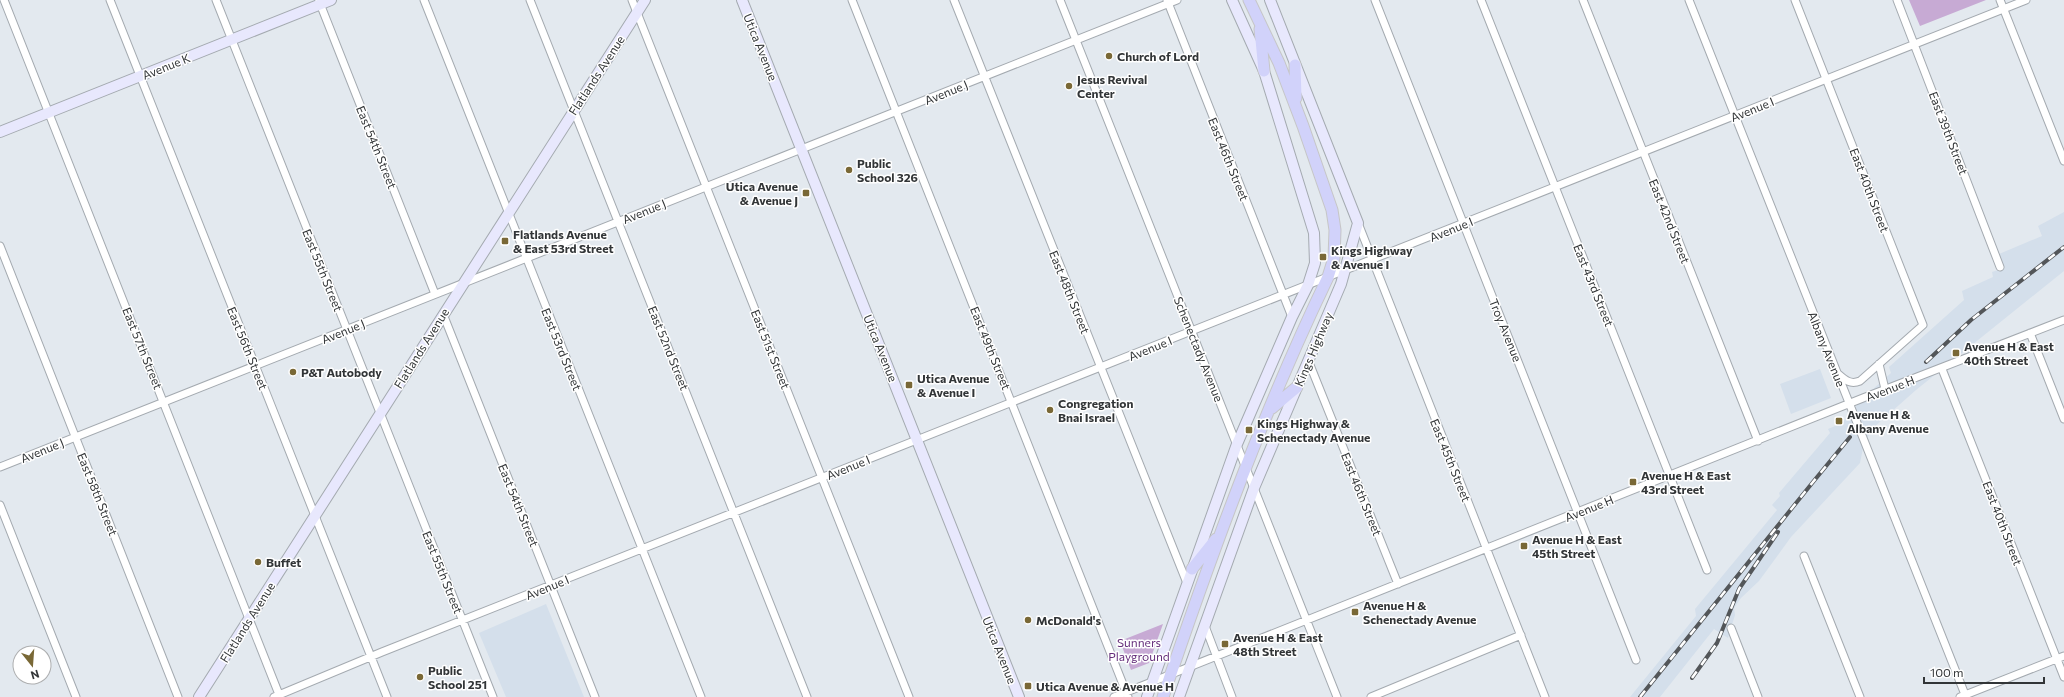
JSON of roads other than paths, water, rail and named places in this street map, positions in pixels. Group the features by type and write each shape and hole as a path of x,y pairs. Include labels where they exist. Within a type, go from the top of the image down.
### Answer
{"main road":[{"name":"Kings Highway","path":"1163,697 1223,530 1270,409 1328,277 1334,258 1335,230 1332,210 1279,63 1249,0"},
{"path":"1259,21 1264,71"},
{"path":"1295,65 1296,107"},
{"path":"1270,409 1297,387"},
{"path":"1192,569 1223,530"}],"street":[{"name":"East 57th Street","path":"4,0 250,619 278,696"},
{"name":"East 56th Street","path":"110,0 387,697"},
{"name":"East 55th Street","path":"216,0 493,697"},
{"name":"Avenue K","path":"0,132 232,40 319,2 331,0"},
{"name":"East 53rd Street","path":"424,0 701,697"},
{"name":"East 52nd Street","path":"530,0 807,697"},
{"name":"East 51st Street","path":"632,0 909,697"},
{"name":"Flatlands Avenue","path":"199,697 645,0"},
{"name":"Utica Avenue","path":"742,0 1019,697"},
{"name":"East 49th Street","path":"852,0 1127,695"},
{"name":"East 48th Street","path":"954,0 1187,583"},
{"name":"Schenectady Avenue","path":"1060,0 1338,697"},
{"name":"Avenue J","path":"0,467 1076,40 1167,2 1177,0"},
{"path":"1147,697 1236,444 1292,317 1308,285 1315,263 1314,233 1264,71 1232,0"},
{"path":"1270,0 1358,223"},
{"name":"Troy Avenue","path":"1375,0 1636,660"},
{"name":"East 43rd Street","path":"1481,0 1707,570"},
{"name":"East 42nd Street","path":"1583,0 1758,441"},
{"name":"Albany Avenue","path":"1689,0 1964,696"},
{"name":"East 40th Street","path":"1795,0 1923,325 1855,383 1849,383 1837,373"},
{"name":"East 39th Street","path":"1897,0 2000,267"},
{"path":"2000,0 2064,161"},
{"name":"Avenue I","path":"278,696 462,620 2026,0"},
{"name":"East 54th Street","path":"319,2 435,294"},
{"name":"East 46th Street","path":"1167,2 1292,317"},
{"name":"East 45th Street","path":"1358,223 1545,697"},
{"name":"Kings Highway","path":"1179,697 1254,488 1346,270 1358,223"},
{"name":"East 58th Street","path":"0,246 178,697"},
{"name":"East 54th Street","path":"443,314 595,697"},
{"name":"Avenue H","path":"1114,697 1127,695 1152,682 1190,666 1578,513 1885,389 1942,369 2064,320"},
{"path":"2030,333 2064,419"},
{"name":"East 46th Street","path":"1308,360 1398,584"},
{"path":"1879,364 1885,389"},
{"name":"East 40th Street","path":"1942,369 2064,678"},
{"path":"0,505 76,697"},
{"path":"1804,556 1860,697"},
{"path":"1205,626 1232,697"},
{"path":"1731,628 1758,697"},
{"path":"1371,697 1521,635"},
{"path":"1964,696 2064,656"}],"railway":[{"path":"1926,362 1971,320 2064,247"},
{"path":"1640,697 1850,437"},
{"path":"1692,678 1717,643 1739,589 1778,532"}],"place":[{"name":"Church of Lord","path":"1109,56"},
{"name":"Jesus Revival Center","path":"1069,86"},
{"name":"Public School 326","path":"849,170"},
{"name":"Utica Avenue & Avenue J","path":"806,193"},
{"name":"Flatlands Avenue & East 53rd Street","path":"505,241"},
{"name":"Kings Highway & Avenue I","path":"1323,257"},
{"name":"Avenue H & East 40th Street","path":"1956,353"},
{"name":"P&T Autobody","path":"293,372"},
{"name":"Utica Avenue & Avenue I","path":"909,385"},
{"name":"Congregation Bnai Israel","path":"1050,410"},
{"name":"Avenue H & Albany Avenue","path":"1839,421"},
{"name":"Kings Highway & Schenectady Avenue","path":"1249,430"},
{"name":"Avenue H & East 43rd Street","path":"1633,482"},
{"name":"Avenue H & East 45th Street","path":"1524,546"},
{"name":"Buffet","path":"258,562"},
{"name":"Avenue H & Schenectady Avenue","path":"1355,612"},
{"name":"McDonald's","path":"1028,620"},
{"name":"Avenue H & East 48th Street","path":"1225,644"},
{"name":"Public School 251","path":"420,677"},
{"name":"Utica Avenue & Avenue H","path":"1028,686"}],"park label":[{"name":"Sunners Playground","path":"1139,649"}]}
